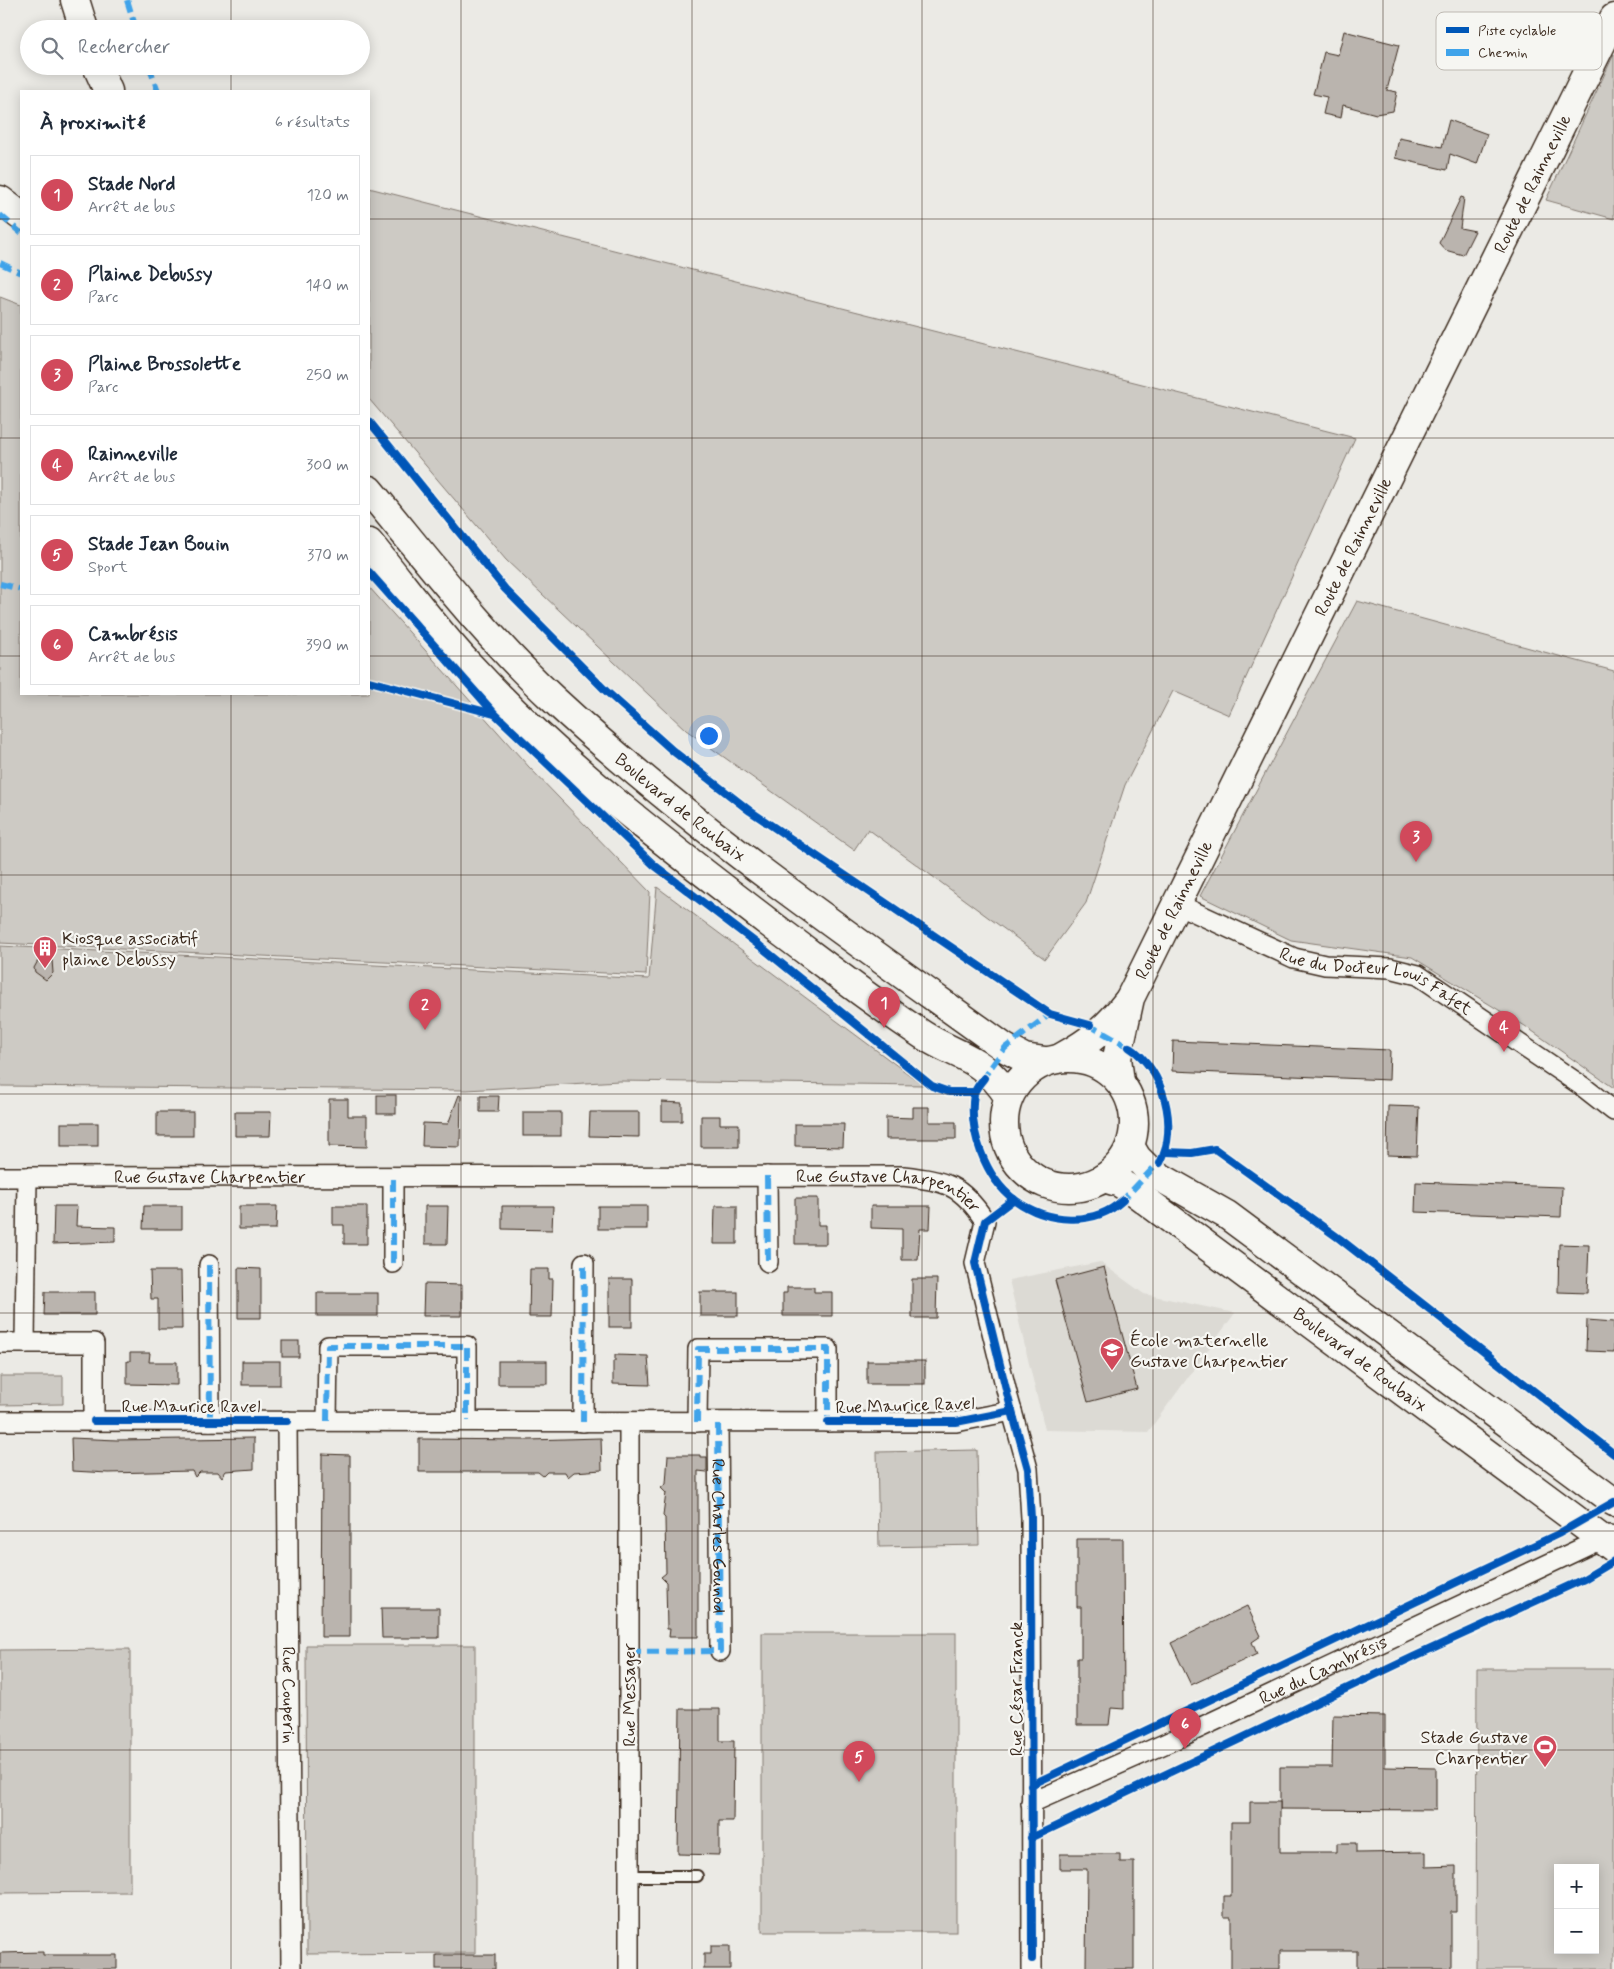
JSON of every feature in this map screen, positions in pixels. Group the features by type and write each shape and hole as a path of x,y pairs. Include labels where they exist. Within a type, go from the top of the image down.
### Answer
{"main road":[{"path":"75,0 81,20"},
{"name":"Route de Rainneville","path":"1602,42 1614,18"},
{"name":"Route de Rainneville","path":"1120,1082 1118,1058 1130,998 1588,70"},
{"path":"101,75 108,90"},
{"path":"0,200 20,215"},
{"name":"Boulevard de Roubaix","path":"370,491 479,621 551,698 676,806 820,914 1005,1048 1024,1058 1054,1059"},
{"name":"Boulevard de Roubaix","path":"370,543 468,665 536,732 625,812 847,981 925,1036 968,1057 989,1070 1008,1096"},
{"path":"1054,1059 1078,1058 1094,1062 1108,1070 1120,1082 1132,1106 1134,1133 1130,1146 1115,1170 1087,1186 1068,1188 1050,1186 1033,1178 1019,1166 1009,1150 1003,1132 1003,1114 1008,1096 1018,1081 1030,1069 1091,1041 1103,1031 1130,998"},
{"name":"Boulevard de Roubaix","path":"1130,1146 1137,1158 1151,1172 1227,1215 1614,1502"},
{"name":"Boulevard de Roubaix","path":"1104,1178 1134,1190 1610,1540"}],"street":[{"name":"Rue du Docteur Louis Fafet","path":"1177,904 1294,958 1324,964 1390,968 1418,975 1582,1086 1614,1111"},
{"name":"Rue Gustave Charpentier","path":"767,1176 768,1262"},
{"name":"Rue Gustave Charpentier","path":"0,1177 904,1176 949,1184 972,1201 985,1221 975,1263 1012,1411"},
{"path":"26,1343 27,1177"},
{"path":"393,1263 394,1177"},
{"path":"583,1422 584,1263"},
{"name":"Rue Maurice Ravel","path":"209,1265 210,1421"},
{"path":"0,1343 94,1343 94,1421"},
{"path":"328,1421 328,1346 467,1346 467,1421"},
{"name":"Rue Maurice Ravel","path":"698,1422 698,1349 828,1349 828,1422"},
{"name":"Rue Maurice Ravel","path":"0,1420 956,1422 1012,1411"},
{"name":"Rue César Franck","path":"1012,1411 1028,1469 1031,1518 1032,1969"},
{"name":"Rue Couperin","path":"287,1421 291,1969"},
{"name":"Rue Messager","path":"629,1422 629,1969"},
{"name":"Rue Charles Gounod","path":"718,1422 720,1650"},
{"name":"Rue du Cambrésis","path":"1031,1803 1178,1738 1610,1540"}],"lane":[{"path":"629,1876 697,1876"}],"shaded area":[{"path":"1614,54 1614,219 1546,200"},
{"path":"370,188 1355,438 1229,715 1173,691 1125,785 1086,903 1045,959 868,829 854,850 686,730 506,560 370,400"},
{"path":"0,297 20,305 20,695 370,695 370,588 529,767 650,892 646,975 0,943"},
{"path":"1357,601 1614,671 1614,1088 1525,1026 1412,957 1291,940 1200,896"},
{"path":"657,887 923,1085 619,1081 467,1090 0,1086 0,946 649,979"},
{"name":"École maternelle Gustave Charpentier","path":"1100,1262 1144,1294 1235,1313 1148,1432 1045,1430 1009,1280"},
{"path":"0,1376 63,1376 63,1404 0,1405"},
{"path":"977,1450 979,1545 879,1547 877,1452"},
{"path":"762,1633 956,1633 956,1932 762,1932"},
{"path":"306,1645 475,1645 475,1953 307,1954"},
{"path":"130,1649 130,1892 0,1893 0,1650"},
{"name":"Stade Gustave Charpentier","path":"1477,1669 1614,1669 1614,1969 1476,1969"}],"building":[{"path":"1344,31 1399,45 1387,90 1397,92 1393,111 1376,114 1343,105 1341,118 1323,114 1327,97 1313,94 1324,52 1338,55"},
{"path":"1449,120 1487,134 1477,164 1450,154 1447,170 1395,158 1399,138 1442,147"},
{"path":"1461,197 1464,198 1460,228 1475,231 1463,255 1445,250 1439,243"},
{"name":"Kiosque associatif plaine Debussy","path":"40,957 52,960 53,973 46,980 35,972 34,968"},
{"path":"1173,1041 1390,1050 1389,1080 1172,1071"},
{"path":"377,1095 396,1095 396,1114 377,1114"},
{"path":"459,1095 461,1096 460,1147 422,1146 423,1123 448,1124"},
{"path":"480,1096 499,1096 498,1112 480,1112"},
{"path":"329,1099 348,1099 348,1116 367,1116 367,1147 329,1146"},
{"path":"662,1102 682,1103 682,1121 662,1121"},
{"path":"1388,1106 1419,1107 1417,1156 1387,1155"},
{"path":"913,1107 929,1107 929,1122 956,1122 956,1139 886,1139 886,1117 913,1118"},
{"path":"157,1112 193,1112 193,1136 157,1136"},
{"path":"235,1112 271,1112 270,1136 235,1136"},
{"path":"523,1112 561,1112 561,1136 523,1136"},
{"path":"590,1112 639,1112 639,1137 589,1136"},
{"path":"701,1116 720,1116 720,1124 739,1124 739,1147 701,1147"},
{"path":"61,1123 98,1123 98,1146 61,1146"},
{"path":"795,1124 844,1124 843,1147 795,1146"},
{"path":"1416,1182 1562,1187 1561,1217 1415,1212"},
{"path":"795,1198 818,1198 818,1225 826,1225 826,1244 795,1244"},
{"path":"54,1206 77,1206 76,1226 115,1227 115,1242 53,1244"},
{"path":"144,1206 182,1206 182,1229 143,1229"},
{"path":"239,1206 277,1206 276,1229 239,1229"},
{"path":"333,1206 367,1206 367,1244 344,1244 344,1225 333,1225"},
{"path":"425,1206 448,1206 447,1244 425,1244"},
{"path":"502,1206 553,1206 552,1230 502,1229"},
{"path":"598,1206 647,1206 647,1229 598,1229"},
{"path":"715,1206 737,1206 737,1244 714,1244"},
{"path":"871,1206 931,1206 930,1229 920,1229 918,1260 902,1260 902,1229 871,1228"},
{"path":"1559,1244 1589,1245 1587,1293 1558,1292"},
{"path":"1104,1267 1137,1389 1088,1402 1055,1280"},
{"path":"238,1268 261,1269 261,1318 238,1318"},
{"path":"530,1269 549,1269 549,1279 553,1279 552,1317 529,1317"},
{"path":"150,1271 181,1271 182,1329 158,1329 158,1299 151,1299"},
{"path":"609,1279 632,1279 632,1327 609,1327"},
{"path":"912,1279 937,1279 936,1318 912,1318"},
{"path":"424,1284 462,1285 462,1316 423,1316"},
{"path":"787,1287 814,1287 814,1292 832,1292 832,1316 783,1316 783,1293 787,1293"},
{"path":"45,1292 95,1292 95,1315 44,1315"},
{"path":"700,1292 738,1292 738,1316 700,1316"},
{"path":"317,1293 378,1293 378,1316 317,1316"},
{"path":"1587,1320 1614,1322 1614,1352 1586,1351"},
{"path":"282,1341 299,1341 299,1357 282,1357"},
{"path":"130,1353 150,1353 149,1362 177,1362 177,1385 127,1384 127,1361 130,1361"},
{"path":"615,1355 648,1356 650,1385 613,1384 613,1361 615,1361"},
{"path":"242,1361 280,1361 280,1385 242,1385"},
{"path":"498,1361 547,1361 547,1384 498,1384"},
{"path":"867,1361 925,1361 925,1384 867,1384"},
{"path":"71,1438 117,1440 254,1438 254,1469 226,1471 222,1477 218,1472 200,1472 195,1477 192,1471 108,1473 72,1471"},
{"path":"601,1438 602,1470 574,1472 568,1477 565,1472 547,1472 543,1476 538,1472 419,1472 419,1439 528,1440"},
{"path":"322,1454 350,1455 350,1637 321,1637"},
{"path":"668,1455 700,1455 700,1457 707,1457 707,1472 698,1471 698,1637 669,1637 670,1629 667,1629 666,1582 661,1577 666,1573 665,1518 663,1516 666,1493 661,1488 666,1484"},
{"path":"1077,1539 1123,1539 1124,1709 1111,1708 1109,1725 1077,1725 1077,1658 1081,1658 1081,1607 1077,1607"},
{"path":"1247,1606 1261,1636 1252,1642 1257,1654 1191,1685 1171,1643"},
{"path":"381,1608 439,1608 439,1638 382,1638"},
{"path":"680,1709 720,1709 720,1741 734,1741 733,1821 719,1821 719,1855 678,1854"},
{"path":"1333,1715 1385,1716 1385,1767 1436,1768 1436,1810 1280,1809 1280,1767 1332,1767"},
{"path":"1250,1802 1280,1802 1280,1852 1337,1852 1337,1843 1356,1843 1356,1853 1426,1852 1426,1867 1456,1866 1456,1912 1451,1912 1451,1969 1357,1969 1357,1951 1280,1951 1280,1969 1231,1969 1231,1917 1224,1917 1224,1896 1231,1896 1231,1822 1250,1822"},
{"path":"1060,1854 1120,1854 1120,1862 1134,1862 1134,1969 1086,1969 1087,1869 1060,1869"},
{"path":"711,1946 730,1946 730,1969 704,1969 704,1954 711,1954"},
{"path":"43,1952 43,1955 117,1955 117,1969 0,1969 0,1953"},
{"path":"436,1955 495,1955 495,1969 436,1969"}],"marked path":[{"path":"127,0 133,20"},
{"path":"152,75 158,90"},
{"path":"0,215 20,232"},
{"path":"0,263 20,273"},
{"path":"0,584 20,589"},
{"path":"981,1081 1005,1048 1050,1014"},
{"path":"1087,1024 1132,1049"},
{"path":"1120,1203 1162,1159"},
{"path":"767,1176 768,1262"},
{"path":"393,1177 393,1263"},
{"path":"583,1422 584,1263"},
{"path":"209,1265 210,1421"},
{"path":"327,1421 328,1346 467,1346 467,1421"},
{"path":"697,1422 698,1349 828,1349 828,1422"},
{"path":"629,1652 720,1651 718,1422"}],"cycle path":[{"path":"370,422 505,589 607,692 673,751 750,811 1050,1014 1090,1025"},
{"path":"370,573 495,714 654,865 760,946 932,1086 949,1092 974,1092"},
{"path":"370,681 494,714"},
{"path":"1129,1047 1151,1069 1165,1100 1168,1116 1168,1133 1166,1149 1160,1163"},
{"path":"984,1078 974,1094 973,1108 976,1138 987,1166 1004,1191 1015,1200 1041,1214 1070,1219 1098,1215 1111,1209 1123,1200"},
{"path":"1166,1152 1192,1153 1215,1149 1340,1239 1614,1454"},
{"path":"1014,1199 985,1221 975,1263 1028,1469 1031,1518 1032,1959"},
{"path":"828,1422 956,1422 1012,1411"},
{"path":"94,1421 287,1421"},
{"path":"1031,1785 1558,1534 1614,1502"},
{"path":"1031,1838 1413,1657 1584,1579 1614,1561"}],"place":[{"name":"Plaine Brossolette","path":"1416,862"},
{"name":"Kiosque associatif plaine Debussy","path":"45,969"},
{"name":"Stade Nord","path":"884,1028"},
{"name":"Plaine Debussy","path":"425,1030"},
{"name":"Rainneville","path":"1504,1052"},
{"name":"École maternelle Gustave Charpentier","path":"1112,1371"},
{"name":"Cambrésis","path":"1185,1749"},
{"name":"Stade Gustave Charpentier","path":"1545,1768"},
{"name":"Stade Jean Bouin","path":"859,1782"}]}
